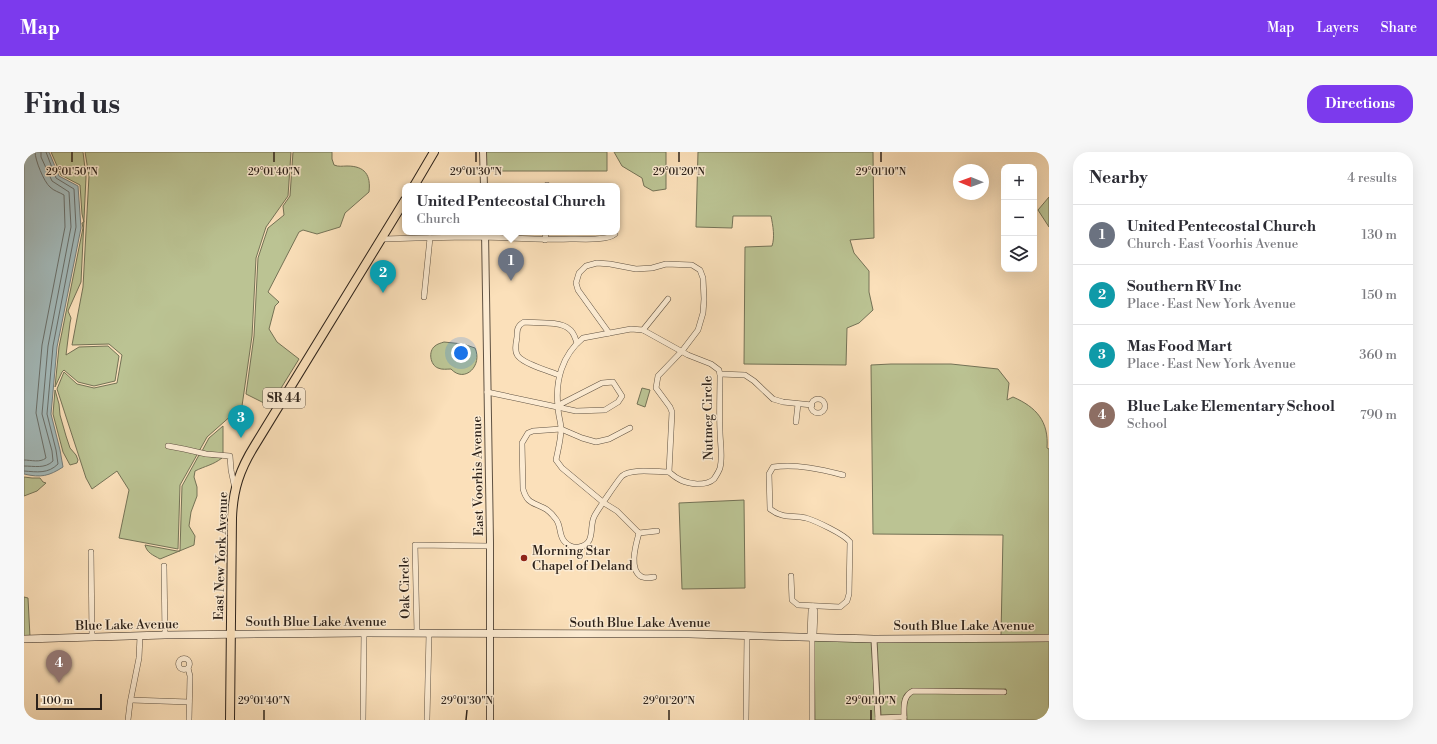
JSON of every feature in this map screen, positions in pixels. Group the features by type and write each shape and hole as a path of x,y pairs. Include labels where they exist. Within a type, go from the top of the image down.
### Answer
{"main road":[{"path":"416,183 434,152"},
{"name":"East New York Avenue","path":"230,720 232,518 235,490 241,471 251,451 402,205"},
{"name":"South Blue Lake Avenue","path":"230,635 364,633 490,635 688,634 874,639 1049,638"},
{"name":"Blue Lake Avenue","path":"24,639 165,635 230,635"}],"street":[{"path":"483,152 484,183"},
{"path":"381,239 485,235 545,240 608,238 614,235"},
{"name":"East Voorhis Avenue","path":"485,235 490,546 490,720"},
{"path":"545,240 546,235"},
{"path":"424,297 430,238"},
{"path":"609,333 578,290 576,283 579,273 586,266 597,263 636,269 652,268 666,264 692,265 700,270 703,278 704,298 703,313 698,330 682,352 658,376 656,388 659,394 670,406 672,412 669,472 632,472 622,476 594,517 592,533 586,544 575,547 564,542 561,537 560,525 557,519 545,508 528,501 525,495 523,489 522,443 524,438 528,433 533,431 561,429 596,442 609,439 630,428"},
{"path":"639,533 617,511 604,503 562,468 556,460 561,429 557,406 558,375 566,357 583,338 631,329 643,330 668,299"},
{"path":"558,375 523,361 518,357 516,351 517,328 519,324 524,322 562,325 569,328 577,343"},
{"name":"Nutmeg Circle","path":"643,330 682,352 711,364 719,370 720,374 719,423 721,447 720,468 717,474 713,480 707,483 699,484 684,482 669,472"},
{"path":"720,374 745,375 754,381 773,399 812,405"},
{"path":"487,392 576,411 605,410 618,402 622,396 613,382 602,383 557,406"},
{"path":"796,422 798,404"},
{"path":"168,446 206,454 230,456 235,490"},
{"path":"790,576 792,600 798,605 813,607 840,607 847,601 849,594 850,542 845,536 807,518 777,515 770,509 769,474 773,467 783,466 827,470 843,476"},
{"path":"639,533 657,531"},
{"path":"639,533 635,549 635,569 643,578 654,578"},
{"name":"Oak Circle","path":"417,634 415,545 490,546"},
{"path":"91,552 92,637"},
{"path":"164,566 165,635"},
{"path":"812,720 812,637 810,634 810,611 813,607"},
{"path":"363,720 364,633"},
{"path":"427,719 429,634"},
{"path":"128,720 138,669 140,636"},
{"path":"746,720 747,636"},
{"path":"874,639 878,719 904,718 905,698 908,693 913,691 1004,692"},
{"path":"188,668 190,676 189,720"},
{"path":"131,700 189,702"}],"green space":[{"path":"51,152 83,152 86,177 84,222 80,185 61,175"},
{"path":"85,152 291,152 288,196 266,227 256,258 252,336 242,406 207,437 180,485 178,549 119,538 129,490 117,471 92,489 86,478 57,389 64,372 77,384 94,388 117,383 122,355 109,344 72,345 83,287 89,176"},
{"path":"293,152 332,152 334,165 353,166 366,173 369,181 369,192 345,213 340,227 317,234 303,230 299,232 268,292 279,302 275,306 269,329 277,342 299,359 270,406 246,394 254,336 258,258 268,228 284,215 283,206 290,196"},
{"path":"485,152 607,152 607,171 486,171"},
{"path":"614,152 666,152 666,189 653,191 644,186 642,178 622,166"},
{"path":"698,152 873,152 874,238 850,240 854,253 869,271 869,292 873,310 859,323 847,328 846,365 744,364 745,247 772,246 774,235 771,216 733,216 732,228 696,227"},
{"path":"1049,197 1049,227 1038,210"},
{"path":"84,222 81,282 68,311 71,318 66,355 79,347 108,346 119,356 115,381 94,386 78,382 64,370 55,387 59,347 83,228 82,223"},
{"path":"444,342 463,344 475,348 477,361 475,366 467,373 462,374 456,373 451,369 441,369 435,366 431,358 431,351 436,345"},
{"path":"951,364 998,369 1009,383 1007,400 1013,397 1021,401 1034,410 1039,416 1046,430 1047,448 1049,449 1049,636 1001,636 1003,535 873,534 871,365"},
{"path":"642,388 650,390 645,407 637,404"},
{"path":"55,390 66,436 70,448 78,460 77,463 70,465 63,452 53,414"},
{"path":"223,426 223,454 202,451 209,438"},
{"path":"199,455 222,458 195,471 194,477 197,487 197,496 191,512 189,526 195,536 194,545 180,551 182,486"},
{"path":"24,477 40,478 46,483 37,491 24,496"},
{"path":"744,500 745,588 682,589 679,503"},
{"path":"145,545 177,551 179,551 160,559 149,552"},
{"path":"24,597 28,598 30,637 24,637"},
{"path":"814,640 871,641 876,720 815,720"},
{"path":"1049,640 1049,720 907,720 907,701 914,693 1006,694 1006,689 912,689 905,693 902,699 902,715 881,715 877,641"}],"water":[{"path":"24,152 49,152 59,176 78,186 81,228 57,347 51,414 63,467 49,474 40,476 24,474"}],"place":[{"name":"United Pentecostal Church","path":"511,281"},
{"name":"Southern RV Inc","path":"383,293"},
{"name":"Mas Food Mart","path":"241,438"},
{"name":"Morning Star Chapel of Deland","path":"524,558"},
{"name":"Blue Lake Elementary School","path":"59,683"}]}
